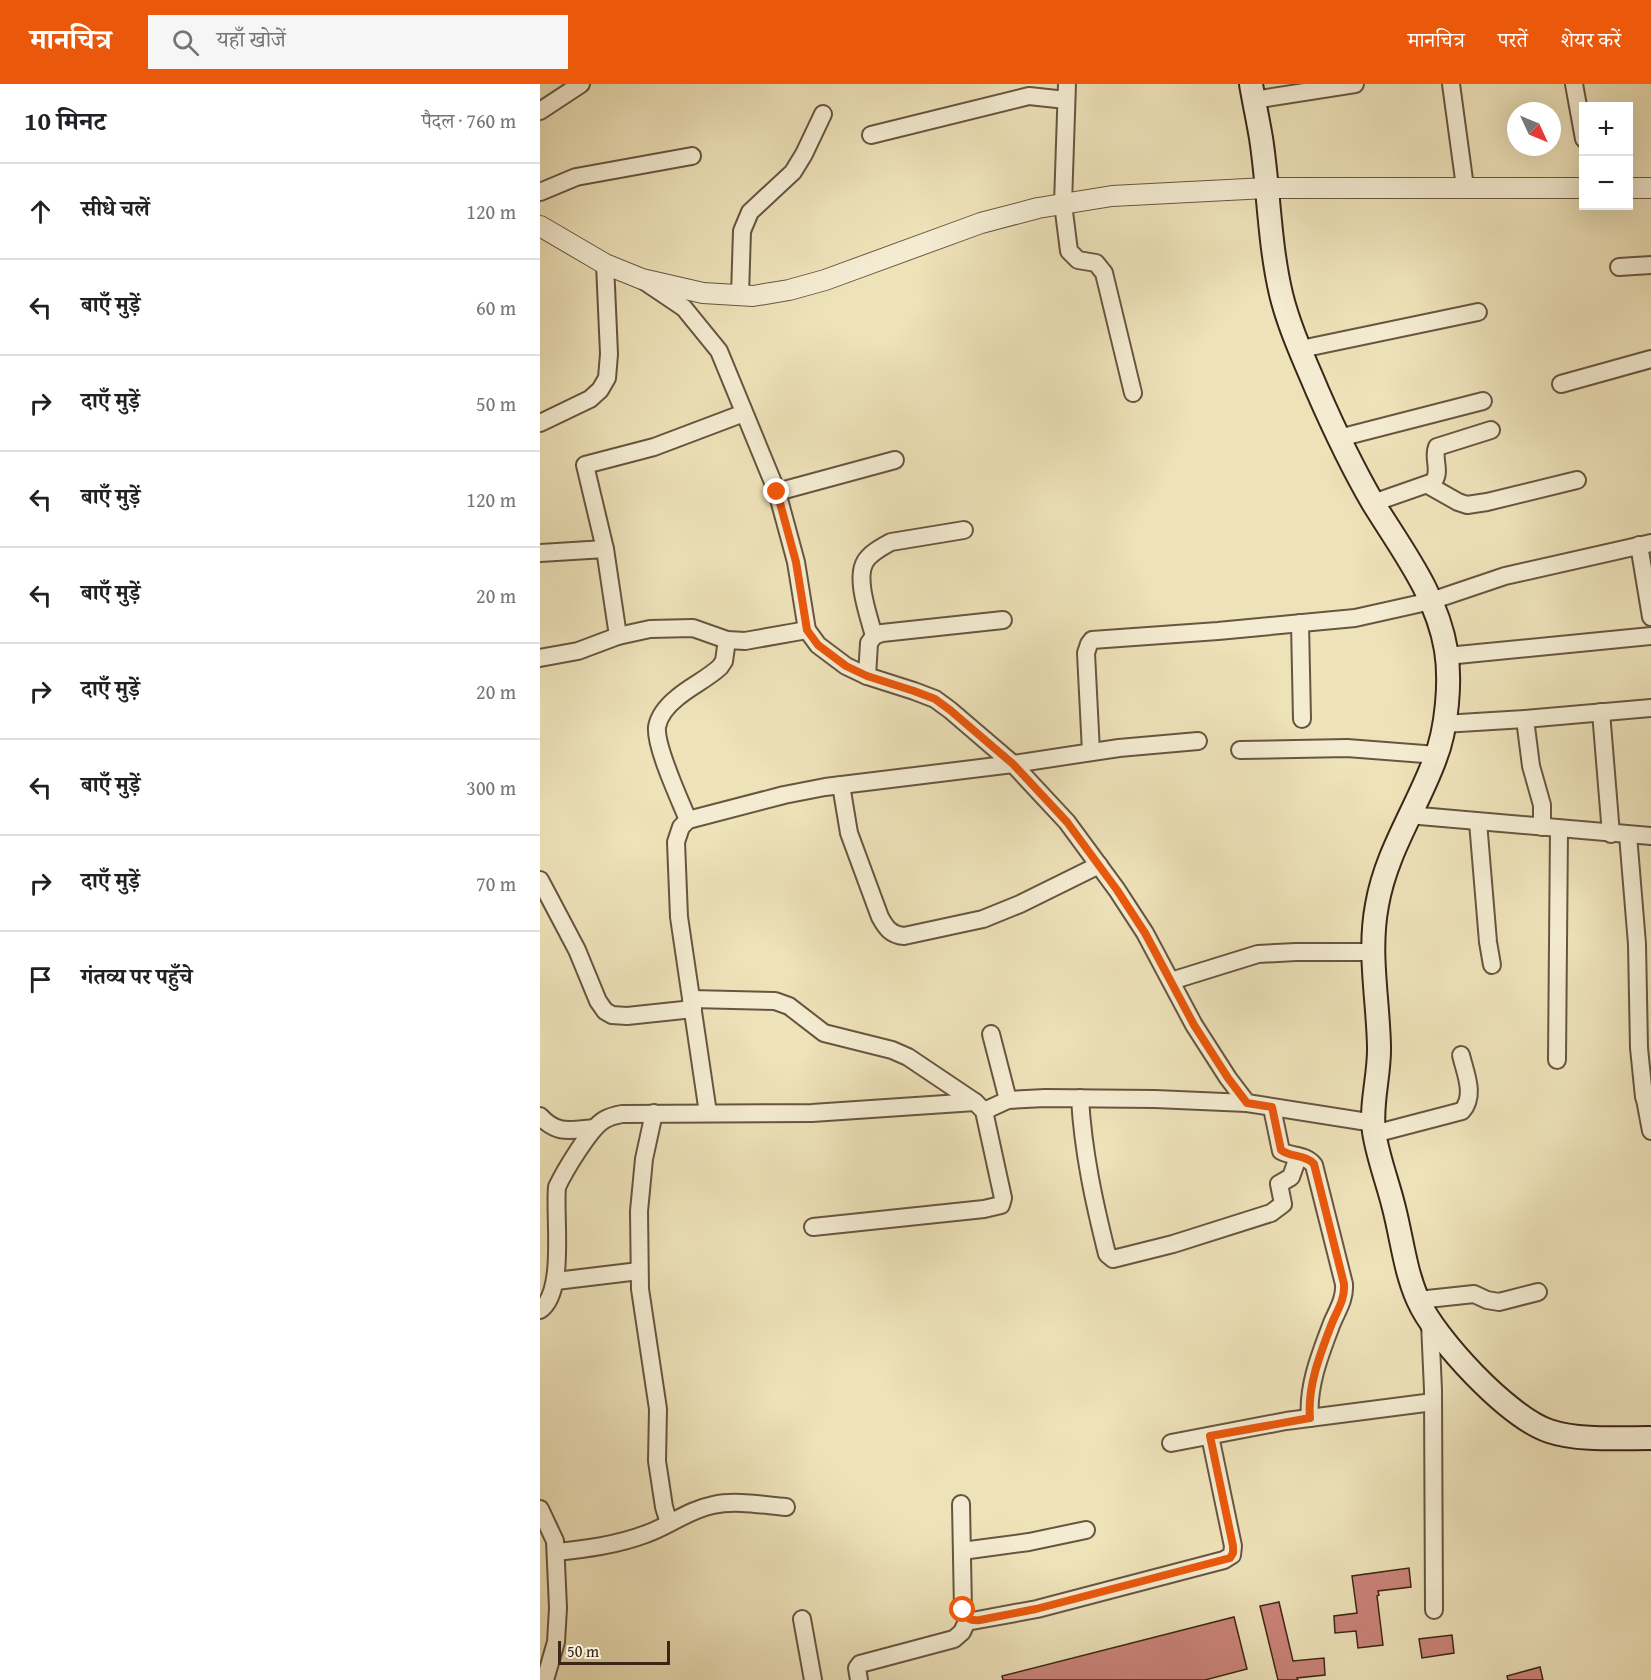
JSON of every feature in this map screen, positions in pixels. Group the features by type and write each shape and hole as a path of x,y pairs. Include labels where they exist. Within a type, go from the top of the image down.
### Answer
{"main road":[{"path":"1252,92 1261,138 1272,250 1282,297 1301,349 1339,438 1373,503 1412,564 1431,601 1443,630 1447,656 1447,695 1437,755 1408,815 1381,884 1376,907 1373,952 1379,1046 1374,1129 1408,1272 1418,1300 1430,1323 1498,1399 1533,1423 1548,1431 1567,1436 1651,1438"}],"street":[{"path":"540,111 581,84"},
{"path":"1252,92 1355,84"},
{"path":"1451,84 1465,187"},
{"path":"1574,84 1579,112"},
{"path":"871,135 1029,96 1067,92 1063,204 1069,251 1078,260 1096,263 1104,273 1133,393"},
{"path":"740,295 742,231 750,212 793,172 823,114"},
{"path":"540,192 576,177 692,156"},
{"path":"540,226 605,264 642,279 703,293 753,296 789,290 825,280 981,223 1063,204 1112,196 1266,188 1579,188"},
{"path":"1633,188 1651,188"},
{"path":"540,423 590,399 600,390 607,378 609,354 605,264"},
{"path":"1619,267 1651,265"},
{"path":"642,279 684,308 719,351 777,492 796,562 807,630 818,645 831,657 867,676 935,699 1013,764 1067,822 1099,865 1145,933 1194,1025 1247,1103"},
{"path":"1301,349 1478,312"},
{"path":"1561,384 1651,359"},
{"path":"1339,438 1483,401"},
{"path":"618,636 604,549 585,465 654,447 744,413"},
{"path":"1373,503 1428,485 1437,479 1435,452 1437,447 1491,430"},
{"path":"777,492 895,460"},
{"path":"1428,485 1467,505 1577,480"},
{"path":"874,636 861,583 865,561 891,542 964,530"},
{"path":"1091,752 1086,652 1092,640 1355,618 1431,601 1505,576 1645,544 1651,617"},
{"path":"540,553 604,549"},
{"path":"867,676 869,643 874,636 882,633 1003,620"},
{"path":"1300,624 1302,719"},
{"path":"540,658 578,651 618,636 650,629 693,628 727,640 745,641 807,630"},
{"path":"1447,656 1651,636"},
{"path":"688,820 667,765 657,734 657,726 665,709 678,696 720,667 724,661 727,640"},
{"path":"1443,724 1651,708"},
{"path":"1601,712 1637,944 1639,1048 1651,1131"},
{"path":"1525,719 1532,766 1541,799 1542,827"},
{"path":"708,1113 679,916 676,842 681,827 688,820 784,795 841,785 1013,764 1119,748 1198,741"},
{"path":"1240,750 1347,748 1437,755"},
{"path":"841,785 849,833 880,917 887,929 896,936 983,919 1020,904 1099,865"},
{"path":"1408,815 1651,836"},
{"path":"1478,822 1492,965"},
{"path":"1557,1060 1559,829"},
{"path":"540,880 577,950 598,1001 605,1011 612,1015 627,1016 692,1004 775,1001 789,1006 824,1033 892,1050 908,1057 980,1106 1003,1198 1000,1205 984,1209 813,1227"},
{"path":"1171,981 1258,954 1373,952"},
{"path":"991,1034 1008,1100"},
{"path":"540,1310 545,1306 556,1281 558,1187 594,1128 604,1119 622,1114 812,1113 980,1106 1008,1100 1155,1099 1247,1103 1374,1129 1462,1111 1468,1102 1469,1089 1461,1055"},
{"path":"1080,1098 1082,1137 1092,1193 1107,1254 1113,1259 1173,1244 1271,1213 1283,1204 1279,1184 1290,1178 1298,1156"},
{"path":"1272,1107 1280,1149 1286,1154 1309,1159 1314,1164 1344,1292 1310,1391 1310,1418"},
{"path":"654,1113 644,1159 639,1211 639,1271 658,1409 657,1461 664,1507 669,1523"},
{"path":"540,1116 546,1123 560,1130 594,1128"},
{"path":"556,1281 639,1271"},
{"path":"1418,1300 1474,1294 1499,1302 1538,1292"},
{"path":"1430,1323 1433,1402 1434,1610"},
{"path":"1171,1443 1310,1418 1433,1402"},
{"path":"968,1620 980,1620 1036,1609 1230,1558 1233,1546 1210,1436"},
{"path":"556,1552 624,1541 651,1533 682,1515 714,1505 736,1503 786,1507"},
{"path":"961,1504 963,1610 968,1620"},
{"path":"540,1509 552,1532 556,1552 558,1608 556,1642 545,1680"},
{"path":"962,1551 1029,1542 1086,1530"},
{"path":"802,1619 813,1680"},
{"path":"859,1680 857,1668 860,1664 954,1639 962,1632 968,1620"}],"building":[{"path":"1409,1568 1411,1587 1378,1591 1383,1645 1358,1648 1356,1631 1335,1633 1334,1616 1357,1613 1352,1576"},
{"path":"1279,1602 1293,1661 1324,1658 1325,1675 1297,1678 1298,1680 1278,1680 1260,1606"},
{"path":"1234,1617 1247,1669 1205,1680 1003,1680 1002,1676"},
{"path":"1452,1635 1454,1653 1422,1658 1419,1639"},
{"path":"1540,1667 1543,1680 1508,1680 1507,1676"}],"route":[{"path":"777,492 796,562 807,630 831,657 846,666 867,676 935,699 950,710 1013,764 1067,822 1117,890 1145,933 1194,1025 1228,1078 1247,1103 1272,1107 1279,1146 1283,1152 1309,1159 1314,1164 1344,1284 1343,1300 1332,1322 1310,1391 1310,1418 1210,1436 1233,1546 1230,1558 1036,1609 980,1620 968,1620 963,1610"}]}
